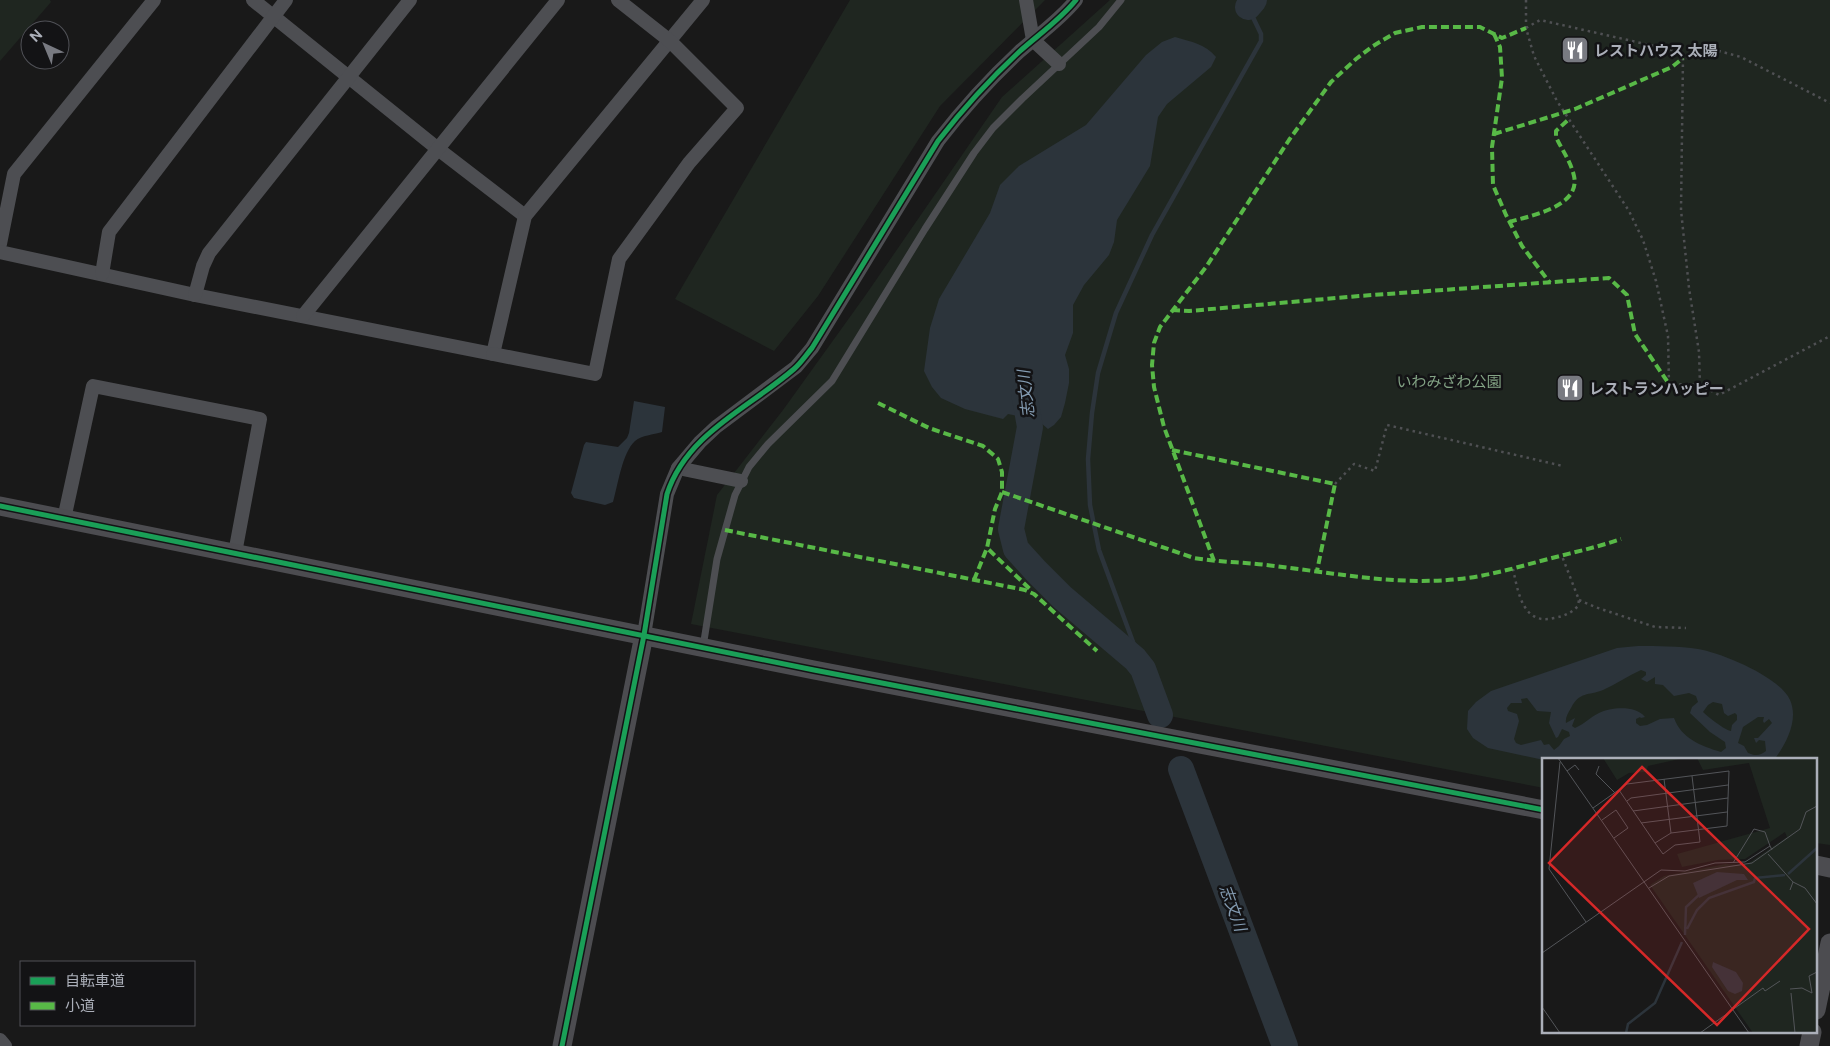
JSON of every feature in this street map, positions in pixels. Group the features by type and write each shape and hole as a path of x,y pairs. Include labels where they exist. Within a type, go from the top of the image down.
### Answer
{"street":[{"path":"0,244 14,174 154,0"},
{"path":"253,0 438,149 525,216"},
{"path":"102,274 110,232 286,0"},
{"path":"195,295 203,266 209,253 410,0"},
{"path":"303,316 558,0"},
{"path":"0,252 195,295 595,374 619,259 689,164 738,108 670,41 618,0"},
{"path":"493,354 525,216 703,0"},
{"path":"1026,0 1033,40 1059,64"},
{"path":"562,1046 644,635 668,494 678,468 700,442 789,373 812,348 938,141 989,82 1018,53 1066,13 1076,0"},
{"path":"64,519 93,386 260,419 235,553"},
{"path":"678,468 741,481"},
{"path":"0,506 703,647 1542,810"},
{"path":"1818,1000 1830,943"},
{"path":"0,1040 4,1046"}],"lane":[{"path":"703,647 717,559 735,495 748,467 768,444 832,381 925,229 974,153 993,128 1099,27 1121,0"}],"path":[{"path":"1526,0 1526,28 1534,56 1557,101 1629,212 1643,240 1656,280 1668,336 1669,384 1700,385 1719,395 1830,336"},
{"path":"1526,28 1540,20 1676,51 1683,58 1681,210 1689,288 1699,352 1700,385"},
{"path":"1683,58 1719,51 1741,57 1830,103"},
{"path":"1335,484 1354,464 1375,471 1387,425 1563,466"},
{"path":"1513,568 1519,598 1533,616 1544,621 1566,616 1578,606 1580,600 1562,556"},
{"path":"1580,600 1595,607 1655,627 1686,628"}],"green space":[{"path":"0,0 50,0 51,2 35,20 20,20 20,38 0,61"},
{"path":"850,0 1045,0 940,106 818,296 774,351 675,299"},
{"name":"いわみざわ公園","path":"1110,0 1830,0 1830,845 1818,843 1818,758 1542,758 1542,788 691,624 717,495 783,410 865,296 1002,97"}],"water":[{"path":"1175,37 1203,46 1216,57 1211,67 1167,104 1158,117 1150,166 1117,220 1114,242 1109,255 1084,285 1073,305 1073,333 1065,355 1069,369 1069,383 1061,417 1048,429 1041,423 1037,431 1020,422 1018,416 1008,414 1003,419 965,409 941,398 932,387 924,371 930,328 939,299 990,213 1000,185 1019,166 1086,125 1146,55 1162,42"},
{"path":"634,401 665,407 662,432 641,437 631,446 621,470 613,502 605,505 574,498 571,493 584,445 586,442 618,447 627,438 629,433"},
{"path":"1638,646 1676,647 1698,649 1721,655 1763,675 1784,691 1790,700 1793,716 1790,732 1776,758 1542,758 1542,760 1488,748 1473,738 1467,729 1468,711 1476,702 1491,691 1617,648","holes":["1641,670 1646,672 1646,675 1641,679 1647,682 1655,677 1655,684 1663,685 1674,696 1689,693 1696,696 1698,702 1692,707 1690,713 1710,732 1725,742 1726,748 1721,752 1693,740 1681,731 1674,718 1660,719 1640,726 1636,723 1636,719 1645,717 1636,710 1630,709 1616,708 1604,711 1575,728 1572,726 1575,718 1566,723 1574,703 1581,696 1603,690","1527,698 1537,711 1551,712 1549,723 1556,738 1562,729 1569,732 1570,736 1564,739 1554,750 1549,744 1544,745 1541,740 1521,745 1516,743 1514,739 1519,721 1517,714 1508,711 1507,708 1511,703 1522,703 1521,699","1713,702 1722,704 1724,713 1728,716 1735,713 1737,715 1737,720 1732,725 1731,731 1712,720 1703,712","1758,717 1764,717 1764,723 1769,719 1772,723 1758,738 1754,738 1756,743 1759,740 1765,741 1766,751 1760,755 1755,755 1748,753 1744,746 1738,743 1743,727"]}],"waterway":[{"name":"志文川","path":"1248,7 1254,0"},
{"path":"1143,669 1099,550 1090,505 1088,459 1098,373 1116,313 1152,235 1261,41 1261,34 1248,7"},
{"name":"志文川","path":"1024,393 1030,427 1011,529 1016,549 1062,597 1135,659 1143,669 1160,715"},
{"name":"志文川","path":"1181,769 1285,1046"}],"marked path":[{"path":"1214,561 1164,427 1154,387 1152,365 1154,343 1160,327 1206,267 1289,140 1331,82 1356,59 1395,33 1422,27 1480,27 1502,38 1526,28"},
{"path":"1494,34 1500,47 1502,78 1492,147 1493,185 1522,246 1550,283"},
{"path":"1494,134 1575,109 1672,67 1683,58"},
{"path":"1509,222 1552,208 1562,203 1570,195 1574,187 1573,171 1556,137 1556,131 1569,119"},
{"path":"1172,310 1189,311 1359,296 1609,278 1627,295 1635,334 1669,384"},
{"path":"878,403 929,428 983,446 998,459 1002,472 1002,492 995,509 987,548 1032,591"},
{"path":"1172,450 1335,484 1317,571"},
{"path":"1002,492 1194,558 1410,581 1435,581 1482,576 1621,539"},
{"path":"725,530 1025,590 1034,594 1097,651"},
{"path":"974,580 987,548"}],"cycle path":[{"path":"562,1046 644,635 667,494 676,473 689,454 704,438 801,362 812,348 938,141 997,73 1056,21 1076,0"},
{"path":"0,506 814,670 1542,810"}],"place":[{"name":"レストハウス 太陽","path":"1575,50"},
{"name":"レストランハッピー","path":"1570,388"}]}
